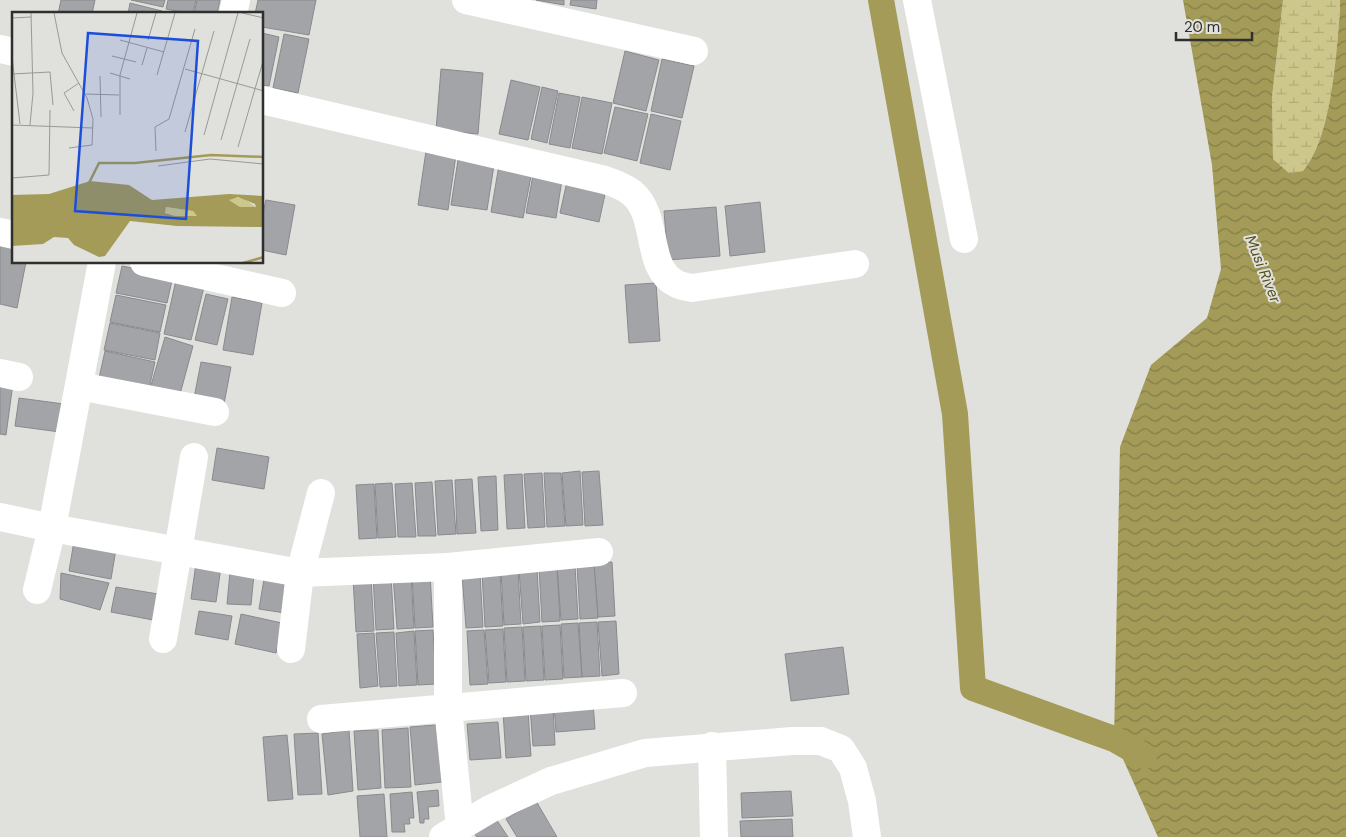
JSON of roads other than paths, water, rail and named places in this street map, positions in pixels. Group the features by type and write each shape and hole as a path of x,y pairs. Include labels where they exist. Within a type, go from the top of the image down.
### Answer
{"street":[{"path":"466,0 694,51"},
{"path":"917,0 964,239"},
{"path":"264,100 604,180 619,186 633,194 647,215 656,261 666,275 676,284 692,288 856,264"},
{"path":"38,590 52,528 102,264"},
{"path":"153,264 282,293"},
{"path":"79,386 215,412"},
{"path":"163,639 194,458"},
{"path":"291,649 300,573 321,493"},
{"path":"0,517 300,573 448,568 599,552"},
{"path":"448,568 448,708 451,832 490,809 552,781 645,752 712,746 821,741 841,749 853,768 862,801 867,837"},
{"path":"321,720 623,693"},
{"path":"712,746 714,837"}],"water":[{"name":"Musi River","path":"1183,0 1283,0 1272,97 1273,159 1289,173 1303,171 1313,156 1320,138 1331,95 1340,0 1346,0 1346,837 1158,837 1114,739 1120,447 1151,365 1207,318 1221,269 1212,165"}],"waterway":[{"path":"881,0 955,414 973,688 1114,739 1144,756"}]}
